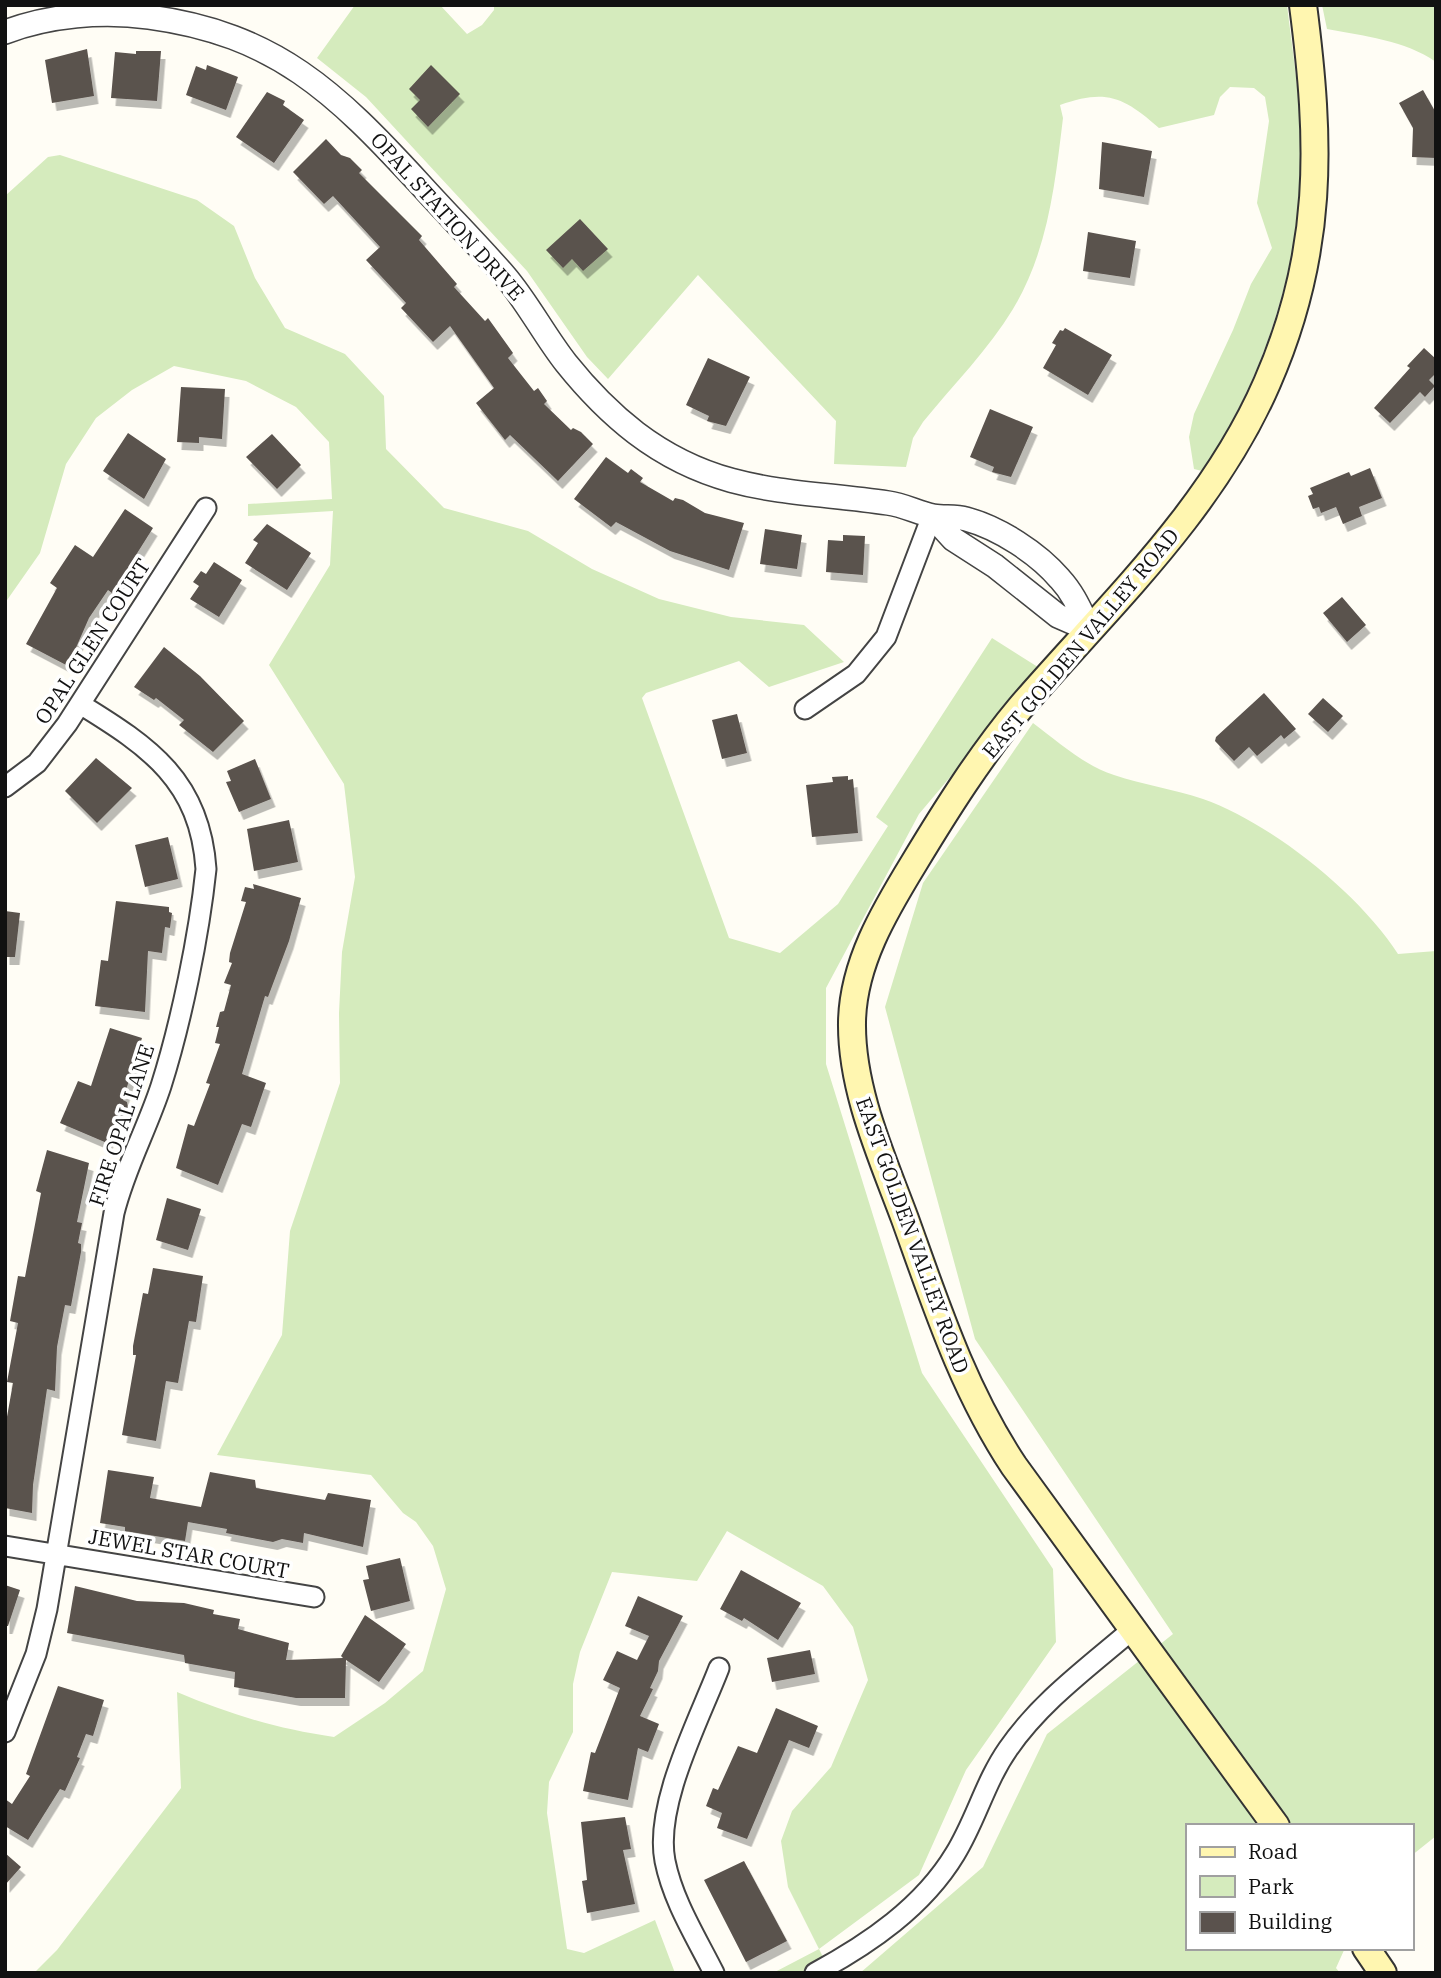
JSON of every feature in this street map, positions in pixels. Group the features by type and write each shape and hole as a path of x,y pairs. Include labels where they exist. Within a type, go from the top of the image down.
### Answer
{"main road":[{"name":"EAST GOLDEN VALLEY ROAD","path":"1275,1824 1014,1466 979,1409 951,1344 864,1101 852,1024 858,979 867,951 898,888 1002,730 1149,565 1210,485 1250,419 1284,340 1309,247 1317,150 1303,5"},
{"path":"1367,1950 1383,1973"}],"street":[{"name":"OPAL STATION DRIVE","path":"5,32 63,12 129,15 206,28 261,48 303,72 363,122 505,275 565,361 588,388 620,419 660,449 718,476 750,486 812,497 898,505 932,516 962,517 989,527 1060,578 1090,630"},
{"name":"OPAL GLEN COURT","path":"5,788 37,763 80,704 206,508"},
{"name":"OPAL STATION DRIVE","path":"932,516 953,540 995,566 1058,616 1090,630"},
{"path":"805,709 856,674 886,637 932,516"},
{"name":"FIRE OPAL LANE","path":"5,1732 36,1654 57,1554 114,1213 120,1187 148,1122 170,1053 206,869 204,843 197,815 183,787 164,764 138,741 80,704"},
{"name":"JEWEL STAR COURT","path":"5,1546 314,1597"},
{"path":"815,1973 869,1942 925,1893 955,1855 995,1770 1023,1729 1060,1690 1134,1628"},
{"path":"714,1973 669,1879 663,1839 669,1799 719,1668"}],"green space":[{"path":"355,5 440,5 467,34 482,25 494,10 494,5 1287,5 1300,121 1299,200 1285,282 1260,362 1243,400 1202,471 1194,469 1189,437 1194,414 1251,284 1272,248 1257,203 1269,121 1265,97 1254,88 1230,87 1220,97 1214,115 1159,128 1135,109 1113,98 1089,97 1060,105 1063,118 1053,192 1042,240 1025,287 993,338 923,422 913,438 906,467 834,464 836,421 698,275 608,379 587,357 527,271 366,97 317,58"},
{"path":"1322,5 1436,5 1436,62 1397,44 1327,29"},
{"path":"60,155 197,200 234,226 255,278 285,328 345,354 384,396 386,449 444,508 528,531 592,569 659,599 731,617 804,625 844,662 769,687 739,661 646,693 642,698 729,938 780,953 838,904 888,826 876,817 992,638 1041,669 919,814 826,988 826,1064 922,1373 1053,1569 1056,1642 966,1770 919,1875 819,1949 788,1887 781,1841 792,1811 831,1767 868,1680 853,1627 823,1586 727,1531 697,1581 612,1572 580,1652 573,1684 573,1732 549,1782 547,1813 567,1949 584,1953 655,1920 675,1973 34,1973 57,1950 181,1788 177,1692 254,1720 334,1737 385,1703 423,1671 446,1589 433,1546 416,1522 403,1513 371,1475 217,1455 282,1335 290,1231 340,1083 342,952 355,877 344,784 269,665 330,565 333,511 248,516 248,504 332,499 329,442 296,407 246,381 174,366 132,390 96,418 66,464 40,553 5,603 5,196 48,157"},
{"path":"1033,723 1092,766 1203,799 1257,825 1337,884 1361,907 1398,954 1436,951 1436,1836 1413,1854 1413,1824 1186,1824 1186,1950 1344,1950 1336,1968 1340,1973 860,1973 983,1867 1047,1734 1173,1634 975,1339 885,1007 923,883"},
{"path":"819,1949 831,1973 773,1973"}],"building":[{"path":"87,49 94,96 52,103 45,60"},
{"path":"136,51 161,51 157,101 111,98 115,52 136,54"},
{"path":"207,65 238,77 226,110 186,95 196,66 206,70"},
{"path":"431,65 460,94 428,127 411,109 420,100 409,89"},
{"path":"1423,90 1436,113 1436,158 1412,157 1413,128 1399,103"},
{"path":"267,92 285,101 283,105 304,120 274,163 236,137"},
{"path":"326,139 341,155 350,158 362,170 359,173 422,236 419,240 457,284 454,287 485,321 488,318 513,353 508,358 534,391 538,388 547,401 544,404 571,430 573,428 581,432 593,444 558,481 510,435 505,440 476,403 494,388 450,326 433,342 401,308 406,303 366,260 380,247 333,196 324,204 293,172"},
{"path":"1102,142 1152,151 1144,197 1099,189"},
{"path":"580,219 608,249 583,271 572,259 563,268 546,250"},
{"path":"1088,232 1136,241 1130,278 1083,271"},
{"path":"1065,328 1112,355 1088,395 1043,368 1056,345 1052,343 1060,330"},
{"path":"1424,348 1436,359 1436,373 1429,380 1435,386 1425,397 1420,392 1390,423 1374,408"},
{"path":"708,358 750,377 726,426 707,421 709,416 686,405"},
{"path":"181,387 225,389 222,439 199,437 199,443 177,442"},
{"path":"990,409 1033,427 1011,477 992,472 994,467 970,457"},
{"path":"128,433 166,459 144,499 103,471"},
{"path":"272,434 301,465 277,489 246,457"},
{"path":"606,457 628,473 631,469 643,478 640,482 673,501 675,498 683,500 705,513 744,523 729,570 670,551 616,522 611,527 574,499"},
{"path":"1370,468 1382,498 1359,507 1362,516 1343,524 1336,507 1321,513 1319,507 1313,509 1308,496 1313,494 1310,488 1349,472 1351,476"},
{"path":"125,509 153,528 112,593 108,590 89,618 68,666 26,644 57,588 50,583 75,545 93,557"},
{"path":"267,524 311,553 287,590 245,563 258,543 253,540"},
{"path":"765,529 802,535 797,569 760,564"},
{"path":"843,535 865,536 863,575 826,572 828,540 843,541"},
{"path":"214,562 242,580 219,617 190,599 199,586 193,582 201,571 206,574"},
{"path":"1342,597 1366,625 1347,642 1323,613"},
{"path":"164,647 200,676 244,721 213,752 179,725 184,720 156,698 154,700 134,687"},
{"path":"1264,693 1296,729 1284,739 1281,735 1257,756 1249,747 1234,761 1215,741 1216,737"},
{"path":"1323,698 1343,716 1328,732 1308,714"},
{"path":"737,714 747,753 722,759 712,720"},
{"path":"96,758 132,788 97,823 65,791"},
{"path":"255,759 271,799 239,812 226,782 231,781 227,771"},
{"path":"848,776 848,780 853,779 858,833 812,837 806,785 833,782 832,777"},
{"path":"289,820 298,862 254,871 247,829"},
{"path":"168,837 178,879 145,887 135,845"},
{"path":"253,884 301,898 289,941 268,997 265,996 242,1074 266,1083 251,1127 242,1124 218,1185 176,1168 188,1124 194,1126 210,1084 206,1083 220,1044 215,1043 219,1027 216,1027 220,1012 224,1011 231,985 224,983 232,963 229,962 230,953 246,902 241,901 245,887 254,889"},
{"path":"116,901 169,907 169,912 172,913 170,928 165,927 162,953 148,951 145,1012 95,1006 101,960 108,961"},
{"path":"5,911 20,913 15,957 5,957"},
{"path":"110,1028 142,1038 123,1100 127,1102 128,1108 122,1121 118,1119 107,1143 60,1123 78,1081 91,1086"},
{"path":"47,1150 89,1163 77,1222 82,1223 78,1243 81,1244 81,1252 71,1306 65,1305 57,1347 55,1391 47,1389 33,1485 32,1513 5,1508 5,1428 13,1383 7,1382 18,1323 10,1321 18,1276 25,1277 41,1193 36,1191"},
{"path":"167,1198 201,1209 188,1250 156,1240"},
{"path":"153,1268 203,1276 196,1322 189,1321 178,1383 166,1381 156,1441 122,1435 136,1355 133,1355 133,1346 143,1293 148,1294"},
{"path":"108,1470 154,1477 150,1498 201,1507 210,1472 255,1480 256,1488 325,1500 328,1493 371,1500 363,1547 304,1533 303,1543 282,1539 273,1542 226,1533 227,1529 188,1522 185,1541 125,1531 125,1527 100,1523"},
{"path":"400,1558 410,1601 371,1611 363,1580 369,1579 366,1566"},
{"path":"741,1570 801,1603 778,1640 744,1618 742,1621 720,1609"},
{"path":"5,1585 20,1590 8,1626 5,1626"},
{"path":"75,1586 137,1601 184,1603 214,1610 213,1614 240,1619 238,1629 289,1643 286,1660 343,1658 341,1656 365,1615 406,1644 379,1682 346,1660 345,1698 296,1698 234,1687 235,1672 185,1663 184,1655 67,1633"},
{"path":"638,1596 683,1616 659,1661 658,1671 650,1688 653,1689 640,1716 659,1724 648,1752 638,1748 628,1800 583,1791 591,1752 595,1753 620,1688 603,1680 617,1651 637,1660 649,1636 625,1626"},
{"path":"810,1650 815,1674 772,1682 767,1658"},
{"path":"58,1686 104,1700 93,1736 86,1734 77,1757 80,1758 65,1791 60,1789 28,1840 5,1826 5,1799 12,1804 30,1776 26,1774"},
{"path":"776,1708 818,1726 809,1748 789,1740 747,1839 717,1828 722,1813 706,1806 713,1788 718,1790 738,1746 757,1753"},
{"path":"625,1817 631,1849 623,1850 635,1904 587,1913 582,1881 587,1880 581,1822"},
{"path":"5,1853 21,1867 5,1885"},
{"path":"744,1861 787,1941 746,1962 704,1880"}]}
